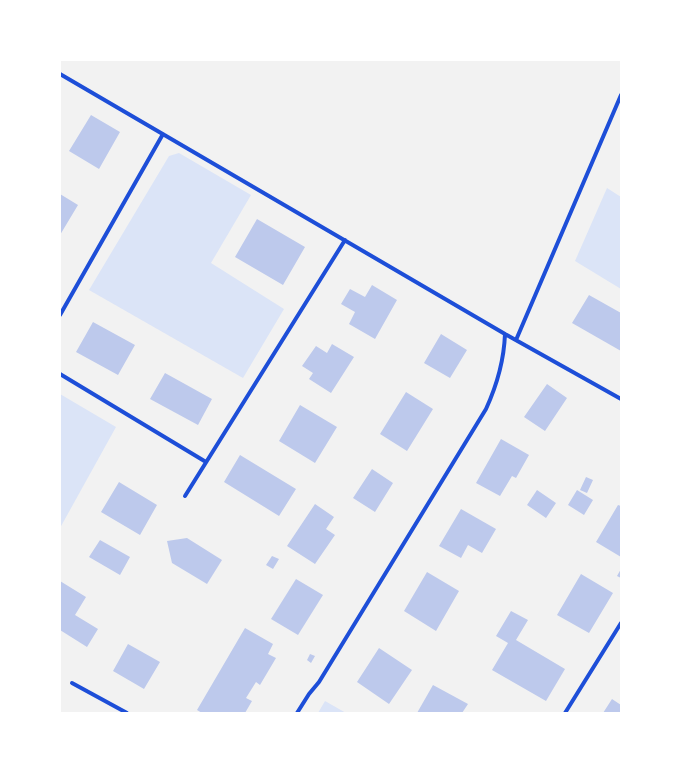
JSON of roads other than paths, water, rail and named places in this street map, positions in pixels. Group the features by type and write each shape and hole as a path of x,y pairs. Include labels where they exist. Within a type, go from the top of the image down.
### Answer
{"street":[{"path":"60,74 505,334 621,399"},
{"path":"516,340 621,95"},
{"path":"60,315 163,134"},
{"path":"185,496 345,240"},
{"path":"297,713 309,694 319,682 486,409 500,372 505,334"},
{"path":"60,374 206,462"},
{"path":"565,713 621,623"},
{"path":"72,682 127,713"}]}
